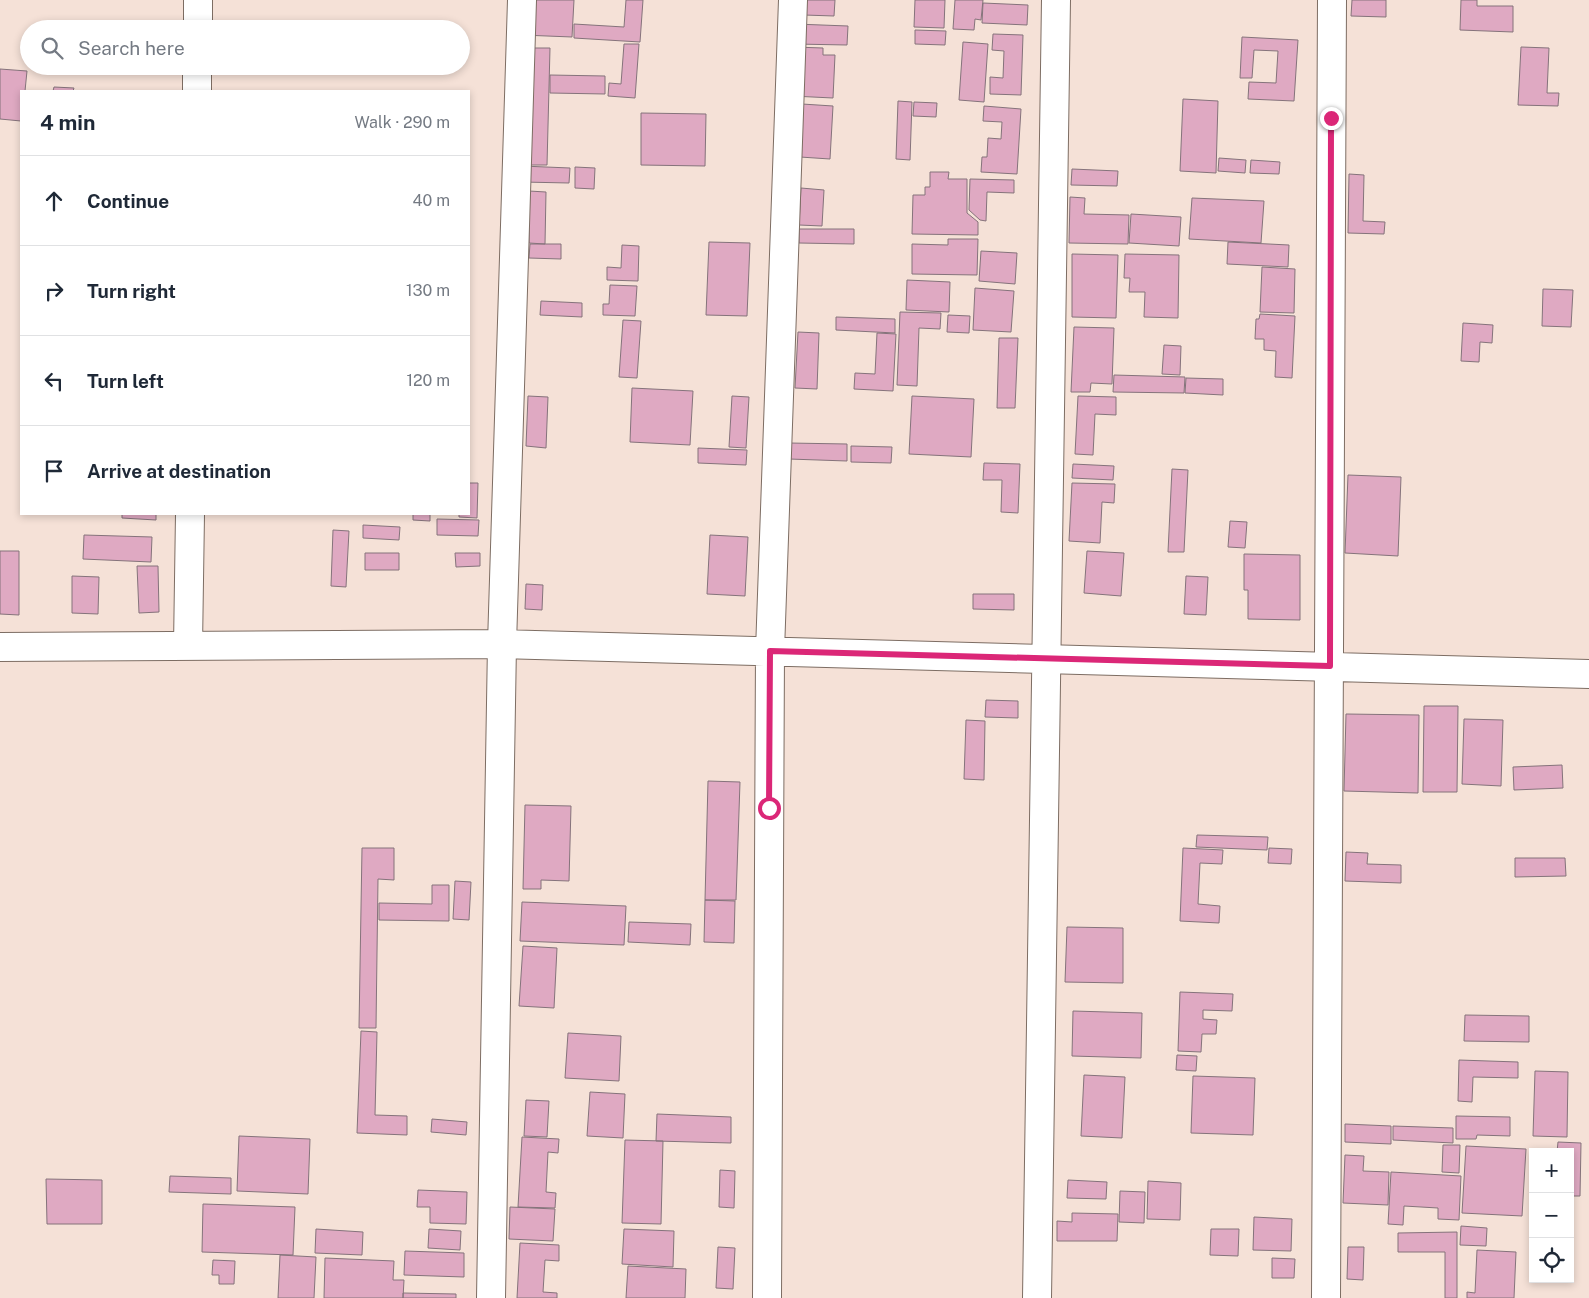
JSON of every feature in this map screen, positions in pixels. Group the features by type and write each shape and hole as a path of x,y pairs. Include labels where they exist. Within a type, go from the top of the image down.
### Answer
{"street":[{"path":"198,0 198,20"},
{"path":"491,1298 502,644 522,0"},
{"path":"767,1298 770,651 793,0"},
{"path":"1037,1298 1056,0"},
{"path":"1326,1298 1332,0"},
{"path":"197,75 197,90"},
{"path":"188,646 190,515"},
{"path":"0,647 502,644 1589,674"}],"building":[{"path":"529,0 574,0 572,37 522,35"},
{"path":"626,0 643,0 640,42 574,38 574,24 624,27"},
{"path":"805,0 835,0 834,16 804,15"},
{"path":"915,0 945,0 944,28 914,27"},
{"path":"955,0 983,0 981,20 975,19 974,30 953,29"},
{"path":"1352,0 1386,0 1386,17 1351,16"},
{"path":"1461,0 1477,0 1477,6 1513,6 1513,32 1460,30"},
{"path":"983,3 1028,5 1027,25 982,23"},
{"path":"795,24 848,26 847,45 794,44"},
{"path":"915,30 946,31 945,45 915,44"},
{"path":"993,34 1023,35 1021,95 990,94 990,77 1003,78 1004,51 992,50"},
{"path":"1242,37 1298,40 1294,101 1248,99 1249,82 1276,83 1278,51 1254,50 1252,78 1240,78"},
{"path":"963,42 988,44 984,102 959,100"},
{"path":"624,44 639,44 635,98 608,96 609,83 621,84"},
{"path":"794,47 823,48 823,55 835,55 833,98 792,96"},
{"path":"1521,47 1549,48 1547,93 1559,93 1558,106 1518,105"},
{"path":"531,48 550,48 547,165 529,165"},
{"path":"0,69 20,70 20,75 27,75 25,90 20,90 20,121 0,119"},
{"path":"550,75 605,76 605,94 550,93"},
{"path":"54,87 74,88 73,90 53,90"},
{"path":"1183,99 1218,101 1216,173 1180,171"},
{"path":"898,101 912,102 910,160 896,159"},
{"path":"914,102 937,103 936,117 913,116"},
{"path":"802,104 833,106 830,159 800,157"},
{"path":"984,106 1021,109 1017,174 981,172 982,157 987,157 988,138 1001,139 1002,122 983,121"},
{"path":"641,113 706,114 705,166 641,165"},
{"path":"1219,158 1246,160 1245,173 1218,171"},
{"path":"1251,160 1280,162 1279,174 1250,173"},
{"path":"522,166 570,168 569,183 522,182"},
{"path":"575,167 595,168 594,189 575,188"},
{"path":"1072,169 1118,171 1117,186 1071,185"},
{"path":"930,172 949,172 948,179 967,179 967,213 978,222 978,235 912,234 913,195 925,195 925,187 930,187"},
{"path":"1349,174 1364,175 1363,221 1385,222 1384,234 1348,233"},
{"path":"970,179 1014,180 1014,193 987,192 986,221 980,220 969,210"},
{"path":"801,188 824,190 822,226 799,225"},
{"path":"529,191 546,192 545,244 529,243"},
{"path":"1070,197 1085,198 1084,214 1129,215 1128,244 1069,243"},
{"path":"1192,198 1264,201 1261,243 1189,239"},
{"path":"1131,214 1181,217 1179,246 1129,243"},
{"path":"799,229 854,229 854,244 799,243"},
{"path":"948,239 978,239 977,275 912,274 912,244 948,245"},
{"path":"709,242 750,243 747,316 706,315"},
{"path":"1228,242 1289,245 1288,267 1227,264"},
{"path":"530,244 561,244 561,259 529,258"},
{"path":"622,245 639,246 638,281 607,280 607,267 621,268"},
{"path":"981,251 1017,253 1015,284 979,281"},
{"path":"1072,254 1118,255 1116,318 1072,317"},
{"path":"1125,254 1179,255 1178,318 1144,317 1145,292 1129,292 1130,278 1124,278"},
{"path":"1262,267 1295,269 1294,313 1260,312"},
{"path":"907,280 950,282 949,312 906,310"},
{"path":"610,285 637,286 635,316 603,315 603,304 609,304"},
{"path":"975,288 1014,291 1011,332 973,330"},
{"path":"1543,289 1573,290 1571,327 1542,326"},
{"path":"541,301 582,303 582,317 540,315"},
{"path":"900,312 941,313 940,329 919,328 917,386 897,385"},
{"path":"1260,314 1295,316 1292,378 1275,377 1276,351 1264,350 1264,339 1255,339 1256,319 1259,319"},
{"path":"948,315 970,316 969,333 947,332"},
{"path":"836,317 895,319 895,333 836,330"},
{"path":"623,320 641,321 637,378 619,377"},
{"path":"1463,323 1493,325 1492,343 1480,342 1479,362 1461,361"},
{"path":"1074,327 1114,328 1112,384 1091,383 1090,392 1071,392"},
{"path":"798,332 819,333 817,389 795,388"},
{"path":"877,333 896,334 893,391 854,389 855,373 875,374"},
{"path":"999,338 1018,338 1015,408 997,408"},
{"path":"1164,345 1181,346 1180,375 1162,374"},
{"path":"1114,375 1185,377 1184,393 1113,392"},
{"path":"1186,378 1223,379 1223,395 1185,393"},
{"path":"632,388 693,391 690,445 630,442"},
{"path":"528,396 548,397 546,448 526,446"},
{"path":"732,396 749,397 746,448 729,447"},
{"path":"912,396 974,399 971,457 909,454"},
{"path":"1078,396 1116,397 1116,415 1095,414 1093,455 1075,454"},
{"path":"789,443 847,444 847,461 789,459"},
{"path":"851,446 892,447 891,463 851,462"},
{"path":"698,448 747,450 746,465 698,463"},
{"path":"984,463 1020,464 1018,513 1001,512 1002,480 983,480"},
{"path":"1073,464 1114,466 1113,480 1072,478"},
{"path":"1172,469 1188,470 1184,552 1168,552"},
{"path":"1348,475 1401,477 1398,556 1345,553"},
{"path":"470,483 478,483 477,518 459,517 459,515 470,515"},
{"path":"1072,483 1115,484 1114,503 1102,502 1100,543 1069,541"},
{"path":"122,515 156,515 156,520 122,518"},
{"path":"413,515 430,515 430,521 413,520"},
{"path":"437,519 479,520 478,536 437,535"},
{"path":"1230,521 1247,522 1245,548 1228,547"},
{"path":"363,525 400,527 399,540 363,538"},
{"path":"333,530 349,531 346,587 331,586"},
{"path":"84,535 152,537 151,562 83,559"},
{"path":"710,535 748,537 745,596 707,594"},
{"path":"0,551 19,551 19,615 0,614"},
{"path":"1087,551 1124,553 1121,596 1084,593"},
{"path":"365,553 399,553 399,570 365,570"},
{"path":"455,553 480,553 480,566 456,567"},
{"path":"1244,554 1300,555 1300,620 1248,619 1248,590 1244,590"},
{"path":"137,566 158,566 159,612 139,613"},
{"path":"72,576 99,577 98,614 72,613"},
{"path":"1186,576 1208,577 1206,615 1184,614"},
{"path":"526,584 543,585 542,610 525,609"},
{"path":"973,594 1014,594 1014,610 973,609"},
{"path":"986,700 1018,701 1018,718 985,717"},
{"path":"1424,706 1458,706 1457,792 1423,792"},
{"path":"1346,714 1419,715 1418,793 1344,791"},
{"path":"1464,719 1503,720 1501,786 1462,784"},
{"path":"966,720 985,721 984,780 964,779"},
{"path":"1562,765 1563,788 1514,790 1513,767"},
{"path":"708,781 740,782 736,900 705,900"},
{"path":"525,805 571,806 569,881 541,880 541,889 523,889"},
{"path":"1197,835 1268,837 1267,850 1196,847"},
{"path":"362,848 394,848 394,880 378,879 376,1028 359,1028"},
{"path":"1183,848 1223,850 1222,864 1200,863 1198,904 1220,906 1219,923 1180,921"},
{"path":"1269,848 1292,849 1291,864 1268,863"},
{"path":"1346,852 1368,853 1367,864 1401,865 1401,883 1345,881"},
{"path":"1515,858 1565,858 1566,876 1515,877"},
{"path":"455,881 471,882 469,920 453,919"},
{"path":"432,885 449,885 449,921 379,920 379,903 432,904"},
{"path":"705,900 735,901 734,943 704,942"},
{"path":"522,902 626,906 624,945 520,941"},
{"path":"629,922 691,924 690,945 628,942"},
{"path":"1067,927 1123,928 1123,983 1065,982"},
{"path":"523,946 557,948 554,1008 519,1006"},
{"path":"1180,992 1233,994 1232,1011 1203,1010 1203,1019 1217,1020 1216,1034 1202,1034 1201,1052 1178,1051"},
{"path":"1073,1011 1142,1013 1141,1058 1072,1056"},
{"path":"1465,1015 1529,1016 1529,1042 1464,1041"},
{"path":"361,1031 377,1032 375,1115 407,1116 407,1135 357,1133"},
{"path":"568,1033 621,1036 619,1081 565,1078"},
{"path":"1177,1055 1197,1056 1196,1071 1176,1070"},
{"path":"1459,1060 1518,1062 1518,1078 1473,1077 1472,1102 1458,1101"},
{"path":"1535,1071 1568,1072 1567,1137 1533,1136"},
{"path":"1084,1075 1125,1077 1122,1138 1081,1136"},
{"path":"1193,1076 1255,1078 1253,1135 1191,1133"},
{"path":"590,1092 625,1094 623,1138 587,1136"},
{"path":"526,1100 549,1101 547,1137 524,1136"},
{"path":"657,1114 731,1117 731,1143 656,1141"},
{"path":"1456,1116 1510,1117 1510,1136 1477,1135 1476,1139 1456,1139"},
{"path":"432,1119 467,1122 466,1135 431,1132"},
{"path":"1345,1124 1391,1126 1391,1144 1345,1142"},
{"path":"1393,1126 1453,1128 1453,1143 1393,1140"},
{"path":"239,1136 310,1139 308,1194 237,1191"},
{"path":"522,1137 559,1139 558,1153 548,1152 546,1192 556,1193 555,1208 518,1207"},
{"path":"625,1140 663,1141 661,1224 622,1223"},
{"path":"1558,1142 1581,1143 1580,1196 1574,1196 1574,1148 1557,1148"},
{"path":"1443,1145 1460,1145 1459,1173 1442,1172"},
{"path":"1466,1146 1526,1149 1522,1216 1462,1213"},
{"path":"1345,1155 1364,1156 1363,1171 1389,1172 1388,1205 1343,1203"},
{"path":"720,1170 735,1171 734,1208 719,1207"},
{"path":"1391,1172 1461,1176 1459,1220 1438,1219 1438,1208 1404,1206 1403,1225 1388,1224"},
{"path":"170,1176 231,1178 231,1194 169,1192"},
{"path":"46,1179 102,1180 102,1224 47,1224"},
{"path":"1068,1180 1107,1182 1106,1199 1067,1198"},
{"path":"1148,1181 1181,1183 1180,1220 1147,1219"},
{"path":"418,1190 467,1192 466,1224 430,1223 430,1207 417,1207"},
{"path":"1120,1191 1145,1192 1144,1223 1119,1222"},
{"path":"203,1204 295,1207 293,1255 202,1252"},
{"path":"510,1207 555,1209 553,1241 509,1239"},
{"path":"1072,1213 1118,1214 1117,1241 1057,1241 1057,1221 1072,1222"},
{"path":"1254,1217 1292,1219 1291,1251 1253,1250"},
{"path":"1461,1226 1487,1228 1486,1246 1460,1245"},
{"path":"316,1229 363,1232 362,1255 315,1253"},
{"path":"429,1229 461,1231 460,1250 428,1248"},
{"path":"624,1229 674,1231 673,1267 622,1264"},
{"path":"1211,1229 1239,1229 1238,1256 1210,1255"},
{"path":"1457,1232 1457,1298 1445,1298 1445,1252 1398,1252 1398,1233"},
{"path":"520,1243 559,1245 559,1261 545,1260 543,1292 557,1293 557,1298 517,1298"},
{"path":"718,1247 735,1248 733,1289 716,1288"},
{"path":"1348,1247 1364,1247 1363,1280 1347,1279"},
{"path":"1477,1250 1516,1252 1514,1298 1467,1298 1467,1292 1475,1293"},
{"path":"405,1251 464,1253 464,1277 404,1275"},
{"path":"280,1255 316,1257 314,1298 278,1298"},
{"path":"325,1258 394,1261 393,1280 404,1280 403,1298 324,1298"},
{"path":"1272,1258 1295,1259 1294,1278 1272,1278"},
{"path":"213,1260 235,1261 234,1284 219,1284 219,1275 212,1275"},
{"path":"628,1266 686,1269 685,1298 626,1298"},
{"path":"403,1293 456,1294 456,1298 403,1298"}],"route":[{"path":"769,808 770,651 1330,666 1331,118"}]}
